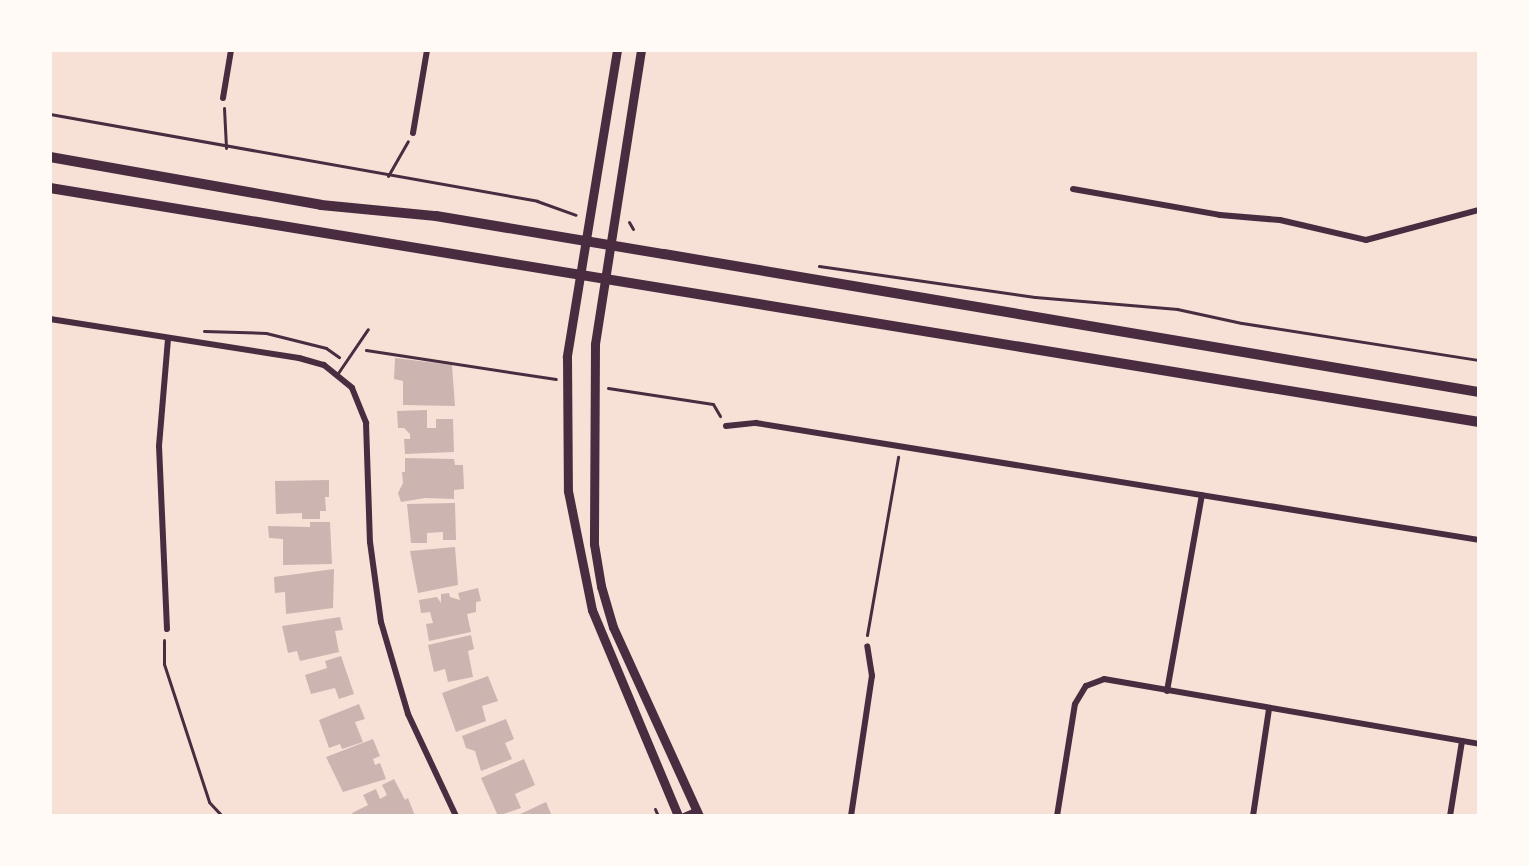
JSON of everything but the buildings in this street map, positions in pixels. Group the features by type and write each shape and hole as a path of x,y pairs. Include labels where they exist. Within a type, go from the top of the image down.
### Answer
{"main road":[{"path":"617,50 584,241 566,381 568,491 592,610 678,816"},
{"path":"641,50 605,279 593,386 592,497 597,564 613,627 697,813"},
{"path":"50,157 321,205 436,216 1455,389 1479,389"},
{"path":"50,188 1479,422"}],"street":[{"path":"223,98 231,50"},
{"path":"413,133 427,50"},
{"path":"1073,189 1220,215 1280,220 1366,240 1479,210"},
{"path":"50,319 299,358 338,373 352,388 366,423 370,542 381,622 408,714 456,816"},
{"path":"167,629 159,446 168,338"},
{"path":"726,426 756,423 1479,540"},
{"path":"1167,691 1202,495"},
{"path":"851,816 872,676 867,646"},
{"path":"1057,816 1075,704 1086,686 1104,679 1479,744"},
{"path":"1253,816 1269,709"},
{"path":"1450,816 1462,741"},
{"path":"684,816 697,813"}],"lane":[{"path":"338,373 368,329"}],"path":[{"path":"223,98 226,148"},
{"path":"50,114 226,148 537,201 576,215"},
{"path":"388,176 413,133"},
{"path":"629,222 633,229"},
{"path":"819,266 1035,297 1177,309 1242,323 1479,360"},
{"path":"202,330 266,333 326,348 346,362"},
{"path":"355,348 556,379"},
{"path":"607,388 713,404 726,426"},
{"path":"867,646 900,446"},
{"path":"167,629 162,648 164,664 209,802 222,816"},
{"path":"655,809 658,816"}]}
